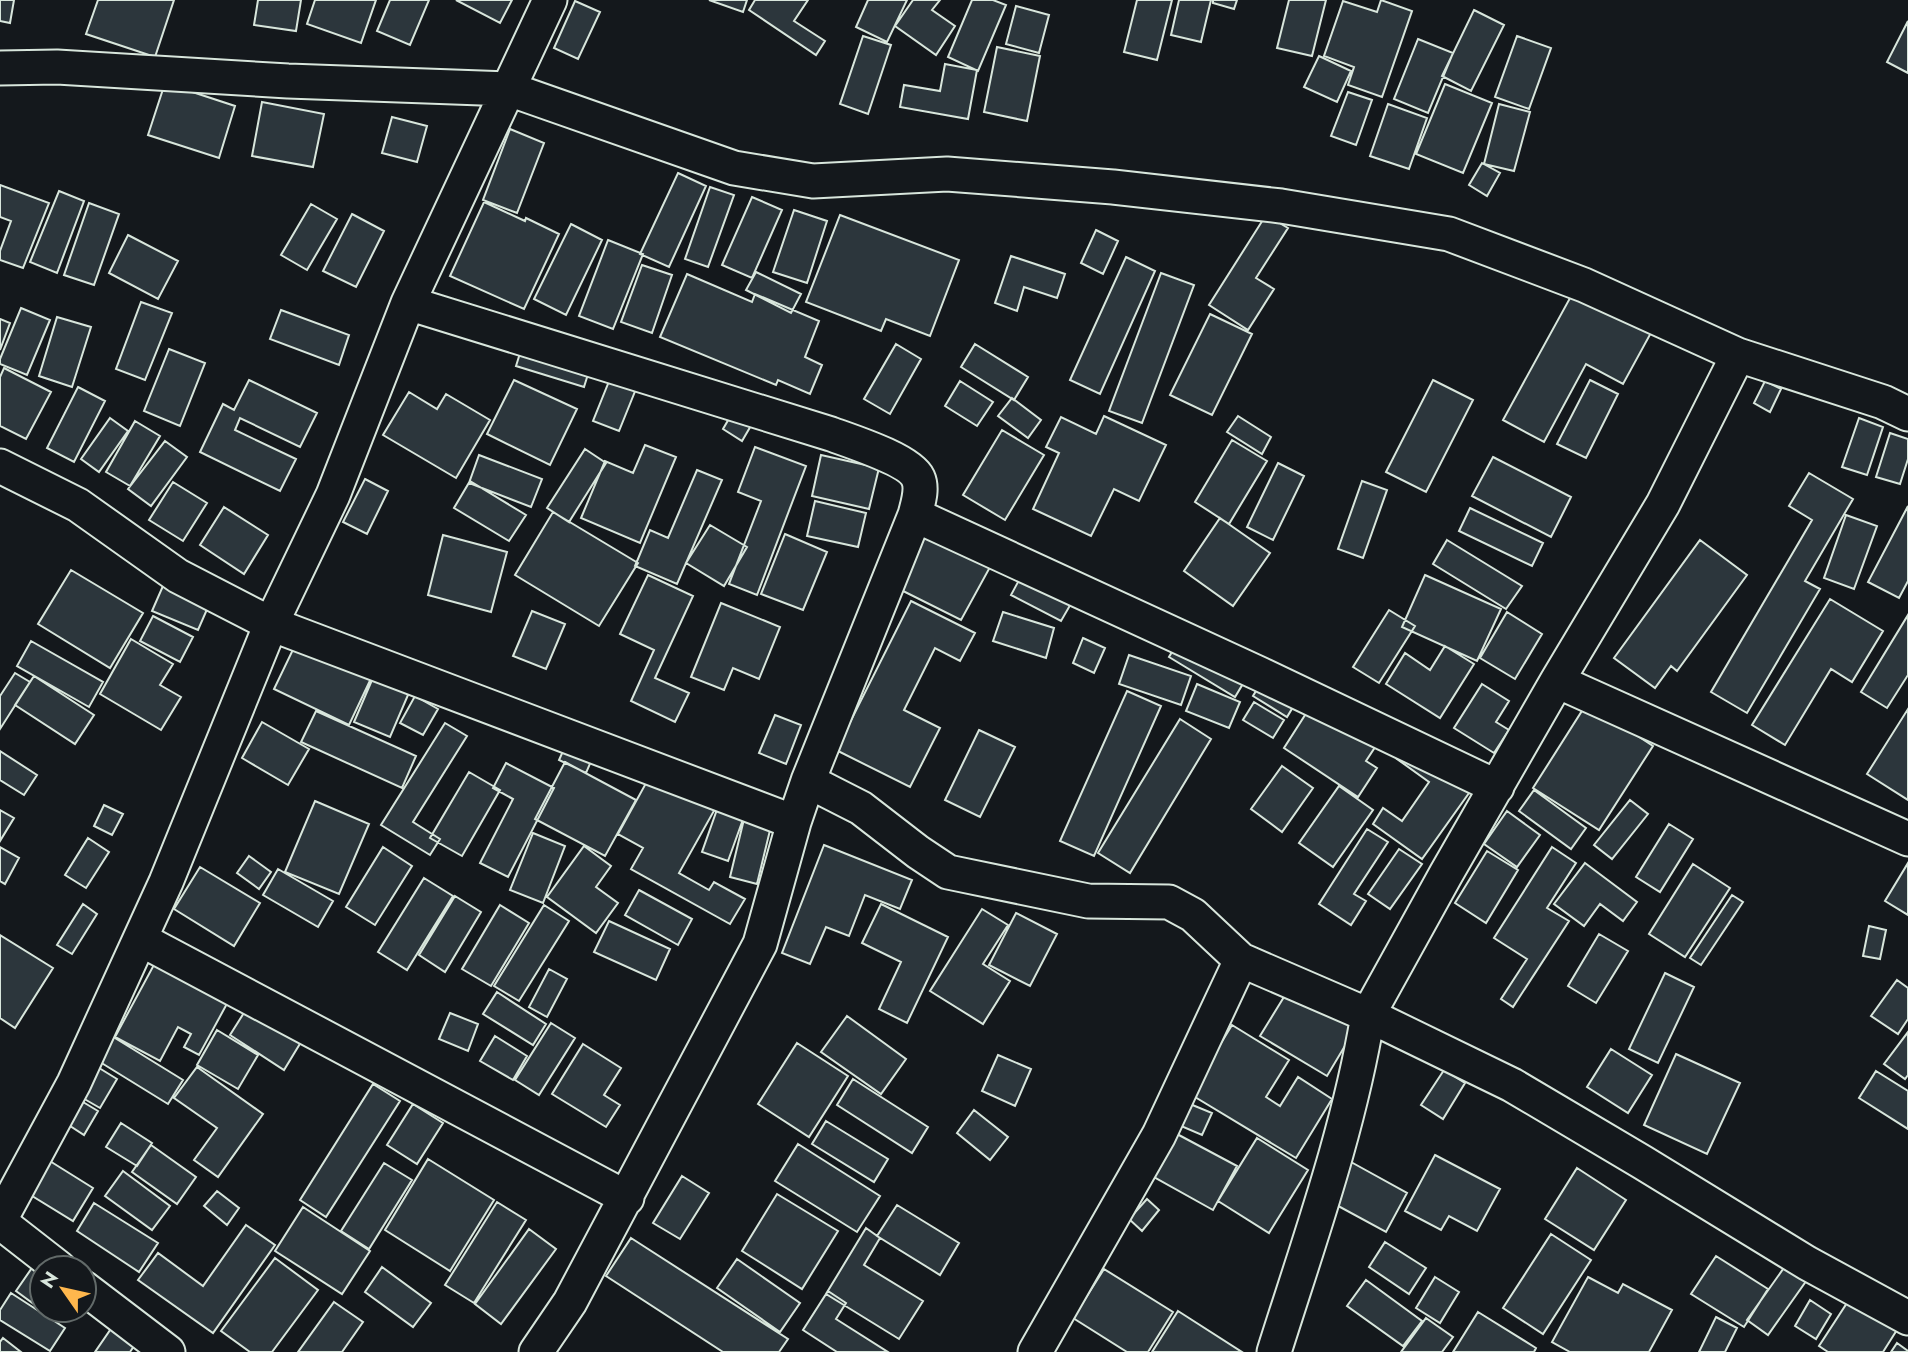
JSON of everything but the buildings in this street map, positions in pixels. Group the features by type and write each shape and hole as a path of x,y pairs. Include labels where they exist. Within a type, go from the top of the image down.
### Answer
{"street":[{"path":"41,1254 0,1221 74,1083 166,882 271,624 333,495 408,303 550,0"},
{"path":"0,68 57,67 288,81 509,89 734,168 813,181 947,174 1113,187 1281,206 1450,234 1584,285 1738,355 1883,402 1908,414"},
{"path":"408,303 831,434 902,463 917,475 920,490 915,515 808,780 760,944 570,1302 536,1352"},
{"path":"1274,1352 1344,1123 1368,1015 1557,681 1663,504 1738,355"},
{"path":"0,466 78,505 178,576 271,624 794,822"},
{"path":"915,515 1497,787"},
{"path":"1557,681 1908,839"},
{"path":"808,780 861,808 948,872 1088,901 1169,902 1193,915 1241,960 1368,1015 1511,1085 1807,1264 1908,1318"},
{"path":"140,939 626,1198"},
{"path":"1035,1352 1159,1135 1241,960"},
{"path":"98,1299 168,1352"}]}
